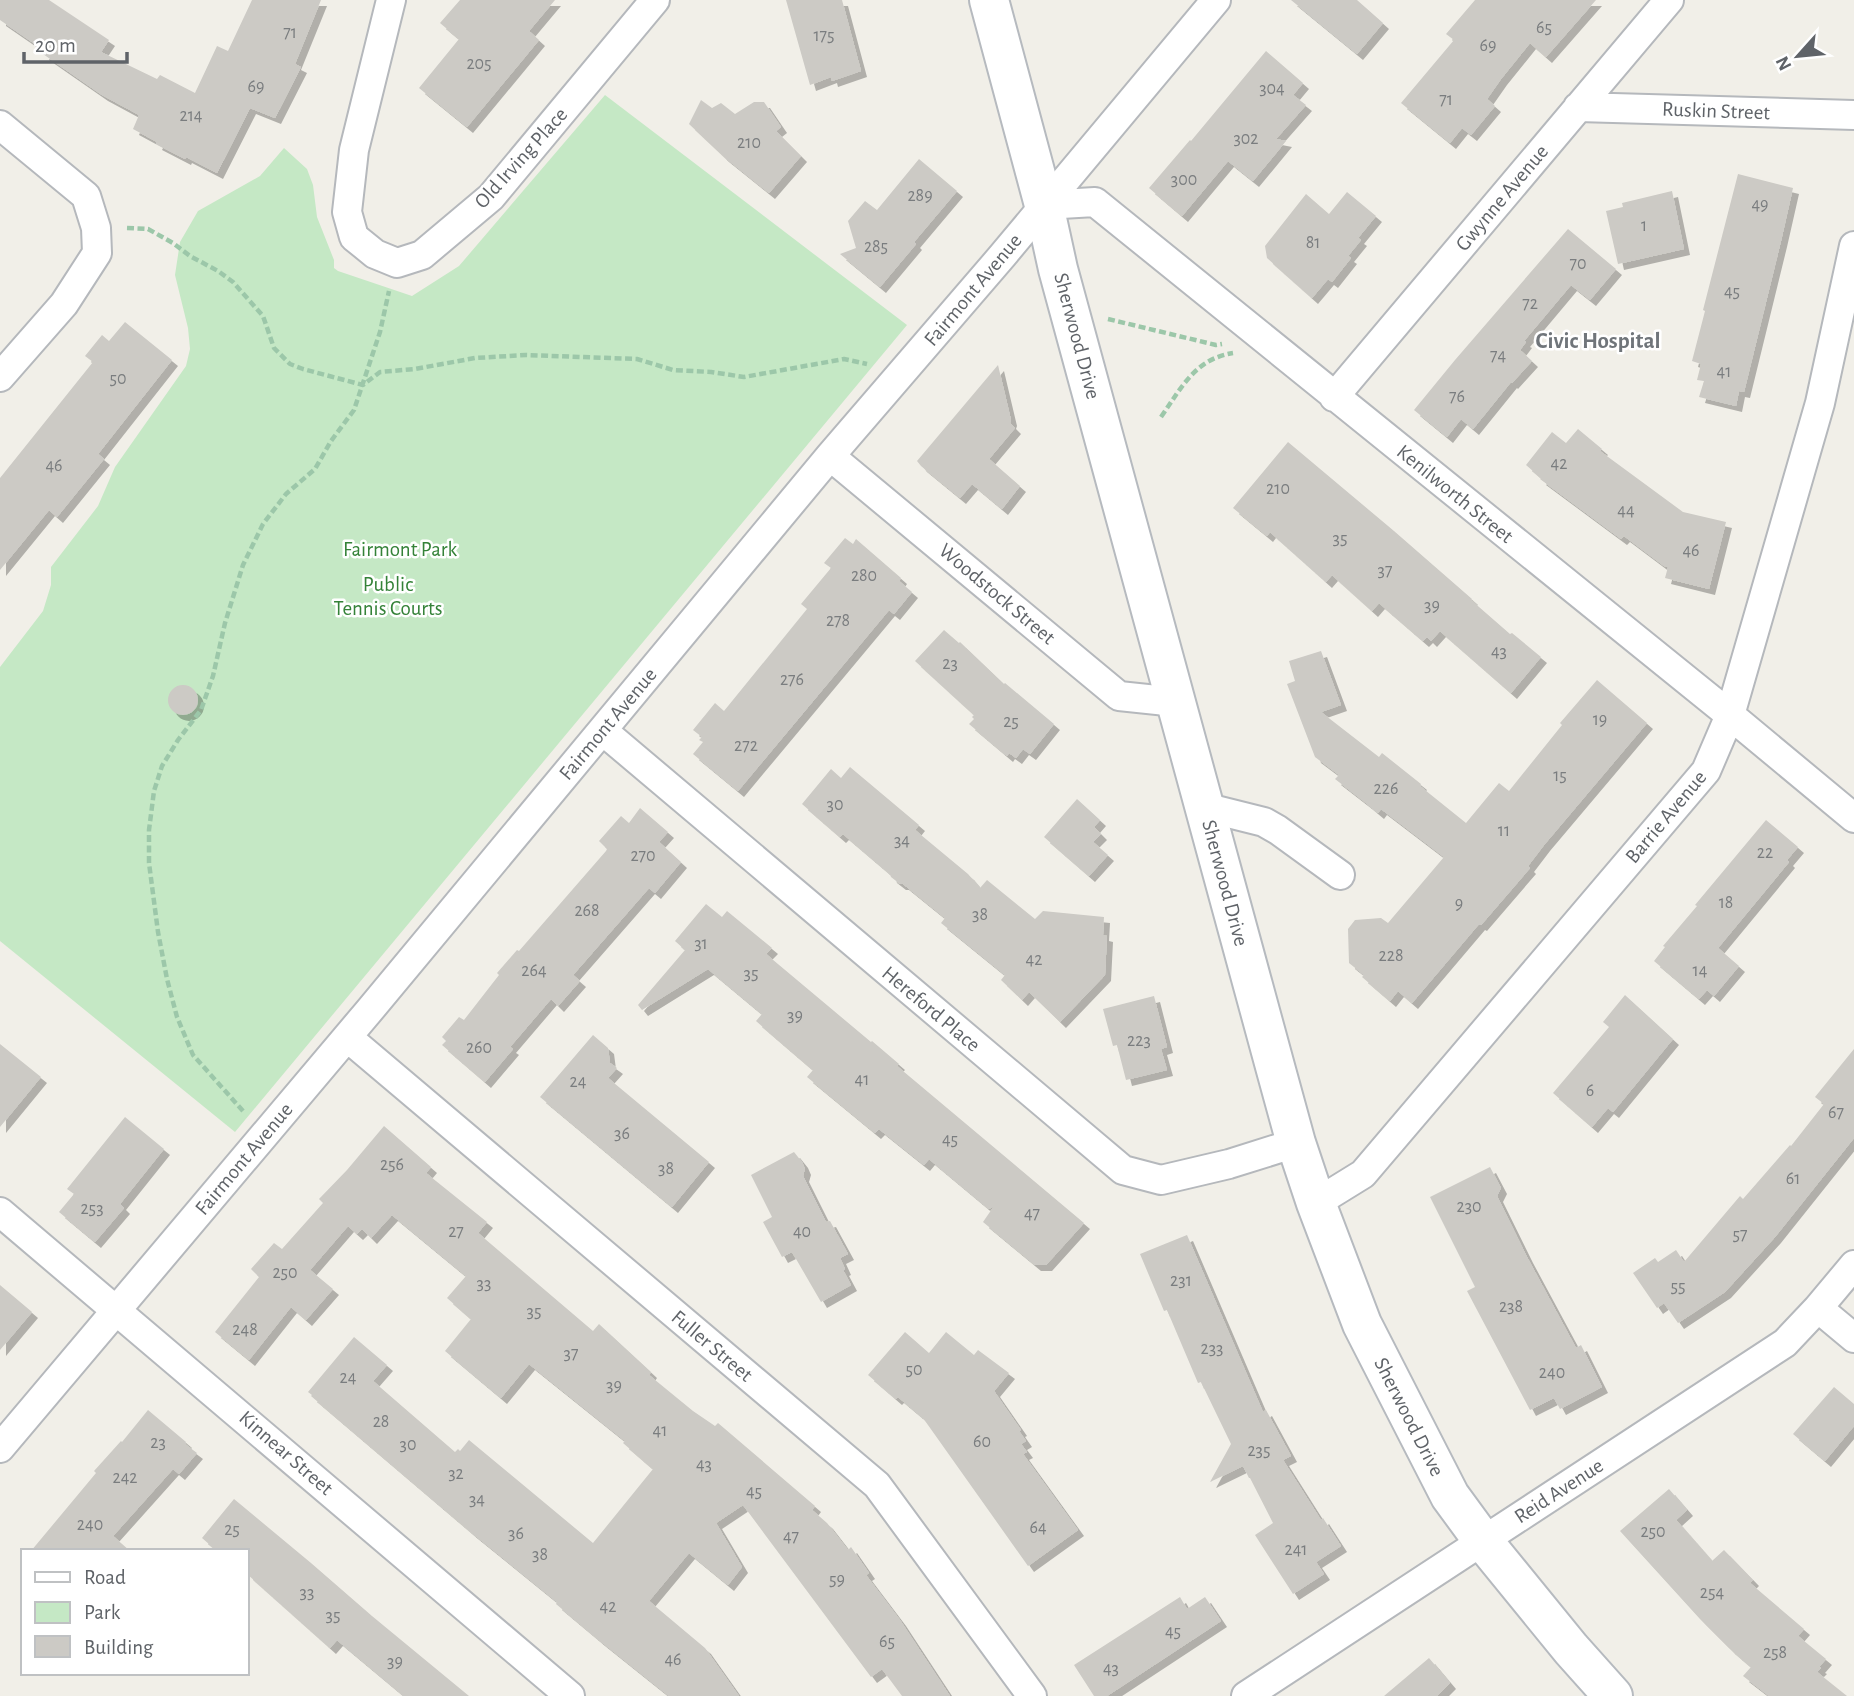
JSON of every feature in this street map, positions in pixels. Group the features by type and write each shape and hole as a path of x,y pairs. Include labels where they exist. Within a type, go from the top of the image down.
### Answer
{"street":[{"path":"391,0 354,150 347,212 354,237 375,254 397,263"},
{"name":"Old Irving Place","path":"397,263 422,255 491,197 655,0"},
{"name":"Sherwood Drive","path":"989,0 1044,205 1054,253 1204,807 1296,1143 1316,1202 1362,1324 1450,1496 1483,1541 1614,1696"},
{"name":"Fairmont Avenue","path":"0,1448 347,1037 830,456 1090,153 1216,0"},
{"name":"Gwynne Avenue","path":"1334,397 1669,0"},
{"name":"Ruskin Street","path":"1578,107 1854,115"},
{"path":"0,125 86,196 96,228 97,253 64,304 0,377"},
{"name":"Kenilworth Street","path":"1044,205 1095,202 1854,818"},
{"name":"Barrie Avenue","path":"1316,1202 1363,1174 1706,771 1730,715 1820,402 1854,246"},
{"name":"Woodstock Street","path":"830,456 1119,696 1176,702"},
{"name":"Hereford Place","path":"603,731 1123,1170 1161,1180 1229,1164 1296,1143"},
{"path":"1204,807 1264,822 1340,875"},
{"name":"Fuller Street","path":"347,1037 877,1485 1032,1696"},
{"name":"Kinnear Street","path":"0,1212 570,1696"},
{"name":"Reid Avenue","path":"1246,1696 1785,1343 1854,1265"},
{"path":"1818,1308 1854,1338"}],"path":[{"path":"125,228 148,229 233,282 263,316 274,348 290,364 363,385"},
{"path":"263,1137 242,1109 193,1055 177,1017 158,932 149,863 149,830 154,791 162,766 201,710 243,565 263,524 286,494 315,469 354,410 380,332 397,263"},
{"path":"1070,310 1216,345 1225,344"},
{"path":"1161,416 1199,366 1219,355 1245,351"},
{"path":"363,385 380,372 415,369 475,358 526,355 637,359 673,370 744,377 844,359 866,362 894,383"}],"green space":[{"name":"Fairmont Park","path":"605,95 907,325 235,1132 0,941 0,667 43,611 51,585 51,567 98,506 115,467 186,366 190,349 188,328 175,275 180,242 198,211 260,176 284,148 307,169 313,185 317,217 334,260 334,268 412,296 459,266"}],"building":[{"path":"0,0 49,0 109,40 101,52 157,79 160,75 195,93 217,46 228,51 252,0 321,0 295,64 301,67 275,118 250,108 217,173 156,144 157,142 133,129 139,115 102,95 0,20"},
{"path":"460,0 555,0 529,31 539,40 467,127 419,88 459,39 440,23"},
{"path":"786,0 842,0 861,71 832,81 831,77 810,85"},
{"path":"1291,0 1357,0 1383,23 1357,54"},
{"path":"1475,0 1596,0 1546,57 1530,43 1487,99 1495,106 1471,135 1462,128 1450,143 1401,103 1454,40 1446,34"},
{"path":"1266,51 1303,83 1293,95 1306,105 1276,139 1286,141 1253,181 1228,161 1182,216 1149,188"},
{"path":"701,100 712,108 721,103 735,114 754,102 764,102 781,127 776,131 801,156 769,193 689,124"},
{"path":"919,159 957,191 880,287 840,254 856,248 848,221 865,201 877,210"},
{"path":"1738,174 1793,188 1744,392 1739,391 1736,406 1699,397 1704,381 1697,380 1701,364 1692,361"},
{"path":"1672,191 1684,249 1618,264 1606,211 1623,207 1622,203"},
{"path":"1347,192 1376,216 1358,238 1361,240 1348,256 1351,258 1332,282 1328,279 1312,298 1267,258 1265,246 1306,194 1329,214"},
{"path":"1568,229 1616,269 1590,300 1571,285 1524,341 1526,342 1520,350 1532,361 1473,429 1461,419 1447,437 1414,410"},
{"path":"125,322 172,360 98,454 104,459 57,517 49,510 0,570 0,478 93,362 85,356 102,335 109,341"},
{"path":"998,365 1010,423 1015,428 989,459 1020,486 1002,509 972,484 960,498 917,461"},
{"path":"1578,429 1602,449 1600,451 1683,512 1726,522 1709,589 1665,578 1668,567 1624,536 1621,539 1540,479 1526,465 1552,432 1566,443"},
{"path":"1288,442 1510,634 1541,657 1511,693 1440,631 1431,641 1427,637 1423,641 1379,603 1372,611 1332,575 1326,582 1270,532 1267,536 1233,508"},
{"path":"845,538 853,544 856,539 901,578 899,581 912,592 894,614 889,610 738,791 693,754 703,742 699,740 702,737 693,730 715,703 724,711 807,609 801,604 831,568 824,563"},
{"path":"944,630 1054,724 1030,754 1023,749 1016,758 1009,753 1007,756 969,724 974,715 915,661"},
{"path":"1321,651 1341,705 1321,712 1379,757 1382,753 1466,823 1499,783 1509,791 1562,725 1560,723 1597,680 1647,723 1544,845 1528,866 1530,868 1412,1003 1398,991 1390,1001 1349,963 1348,929 1355,920 1381,918 1388,923 1444,857 1381,809 1378,813 1335,779 1339,775 1315,757 1287,684 1295,681 1289,661"},
{"path":"183,685 194,689 198,700 194,711 183,715 172,711 168,700 172,689"},
{"path":"850,767 919,825 915,830 968,874 980,888 987,880 1035,919 1043,911 1104,917 1103,935 1107,936 1105,975 1060,1022 1029,992 1022,1000 1001,980 1005,975 941,923 945,918 891,877 843,834 840,837 802,804 831,769 841,778"},
{"path":"1077,799 1100,820 1094,827 1101,834 1093,842 1108,855 1089,876 1044,837"},
{"path":"640,808 668,832 659,842 681,862 655,893 649,888 573,975 580,981 558,1006 551,999 510,1047 513,1049 485,1082 442,1045 446,1041 442,1037 459,1017 464,1020 499,975 497,973 606,851 599,841 621,816 629,823"},
{"path":"1766,820 1798,847 1787,860 1789,862 1718,948 1739,966 1714,996 1707,990 1699,999 1654,961 1665,947 1663,946 1697,906 1695,905"},
{"path":"706,904 722,917 727,911 772,948 766,954 1084,1223 1046,1265 1035,1265 983,1222 994,1206 989,1209 929,1159 924,1165 879,1129 875,1133 807,1077 813,1070 756,1021 762,1014 708,969 642,1010 638,1005 685,950 675,941"},
{"path":"1625,995 1673,1039 1613,1112 1608,1108 1592,1127 1553,1093 1609,1027 1603,1022"},
{"path":"1154,996 1167,1047 1161,1049 1167,1070 1126,1080 1117,1045 1113,1046 1103,1009"},
{"path":"593,1035 608,1048 610,1063 617,1068 608,1078 709,1162 672,1207 540,1097"},
{"path":"0,1044 41,1077 0,1127"},
{"path":"1854,1049 1854,1138 1775,1237 1725,1292 1678,1323 1664,1303 1657,1308 1633,1273 1655,1258 1658,1262 1676,1250 1684,1262 1740,1196 1743,1199 1791,1146 1824,1104 1815,1097"},
{"path":"125,1117 164,1149 120,1204 124,1208 95,1242 59,1212 74,1194 67,1189"},
{"path":"384,1126 431,1167 426,1173 487,1222 478,1233 593,1331 599,1324 651,1372 649,1375 693,1411 715,1426 718,1423 815,1506 812,1510 827,1523 848,1550 851,1547 869,1573 866,1575 900,1620 950,1696 902,1696 882,1669 871,1677 743,1505 716,1523 742,1567 728,1585 689,1553 649,1601 705,1648 739,1696 669,1696 311,1396 308,1392 354,1337 387,1365 373,1381 455,1452 458,1449 460,1451 469,1440 593,1543 653,1469 623,1443 625,1441 529,1364 501,1398 445,1351 471,1319 447,1298 466,1276 392,1215 371,1238 362,1229 357,1234 348,1226 310,1270 333,1289 306,1320 291,1307 249,1360 215,1332 259,1277 251,1269 274,1243 282,1249 323,1203 319,1199"},
{"path":"794,1152 802,1162 805,1169 803,1176 826,1222 830,1221 848,1254 840,1258 851,1285 821,1302 792,1252 782,1257 763,1222 772,1217 751,1175"},
{"path":"1490,1167 1501,1188 1497,1196 1527,1257 1576,1348 1581,1345 1602,1387 1560,1409 1554,1398 1530,1410 1467,1291 1475,1287 1430,1197"},
{"path":"1187,1235 1263,1412 1266,1410 1291,1456 1283,1460 1341,1546 1316,1562 1324,1574 1293,1594 1255,1535 1273,1523 1243,1466 1210,1482 1231,1444 1201,1382 1198,1383 1140,1254"},
{"path":"0,1285 32,1312 0,1350"},
{"path":"905,1332 929,1353 946,1332 974,1355 978,1350 1009,1373 994,1391 1021,1430 1019,1431 1026,1441 1021,1444 1027,1452 1023,1454 1078,1530 1028,1566 923,1418 868,1375"},
{"path":"1834,1387 1854,1404 1854,1426 1825,1461 1793,1434"},
{"path":"148,1410 197,1453 179,1474 173,1469 113,1536 128,1549 33,1549 96,1473 94,1471"},
{"path":"1669,1489 1687,1510 1676,1520 1712,1561 1724,1550 1753,1580 1750,1583 1804,1629 1798,1636 1826,1659 1817,1672 1847,1696 1769,1696 1743,1676 1751,1667 1700,1619 1620,1531"},
{"path":"234,1499 469,1696 404,1696 337,1640 330,1648 248,1575 248,1549 215,1549 202,1538"},
{"path":"1180,1597 1187,1609 1205,1597 1221,1621 1107,1696 1094,1696 1074,1665"},
{"path":"1429,1658 1450,1683 1437,1696 1384,1696"}],"district":[{"name":"Civic Hospital","path":"1598,341"}],"park label":[{"name":"Public Tennis Courts","path":"388,596"}]}
